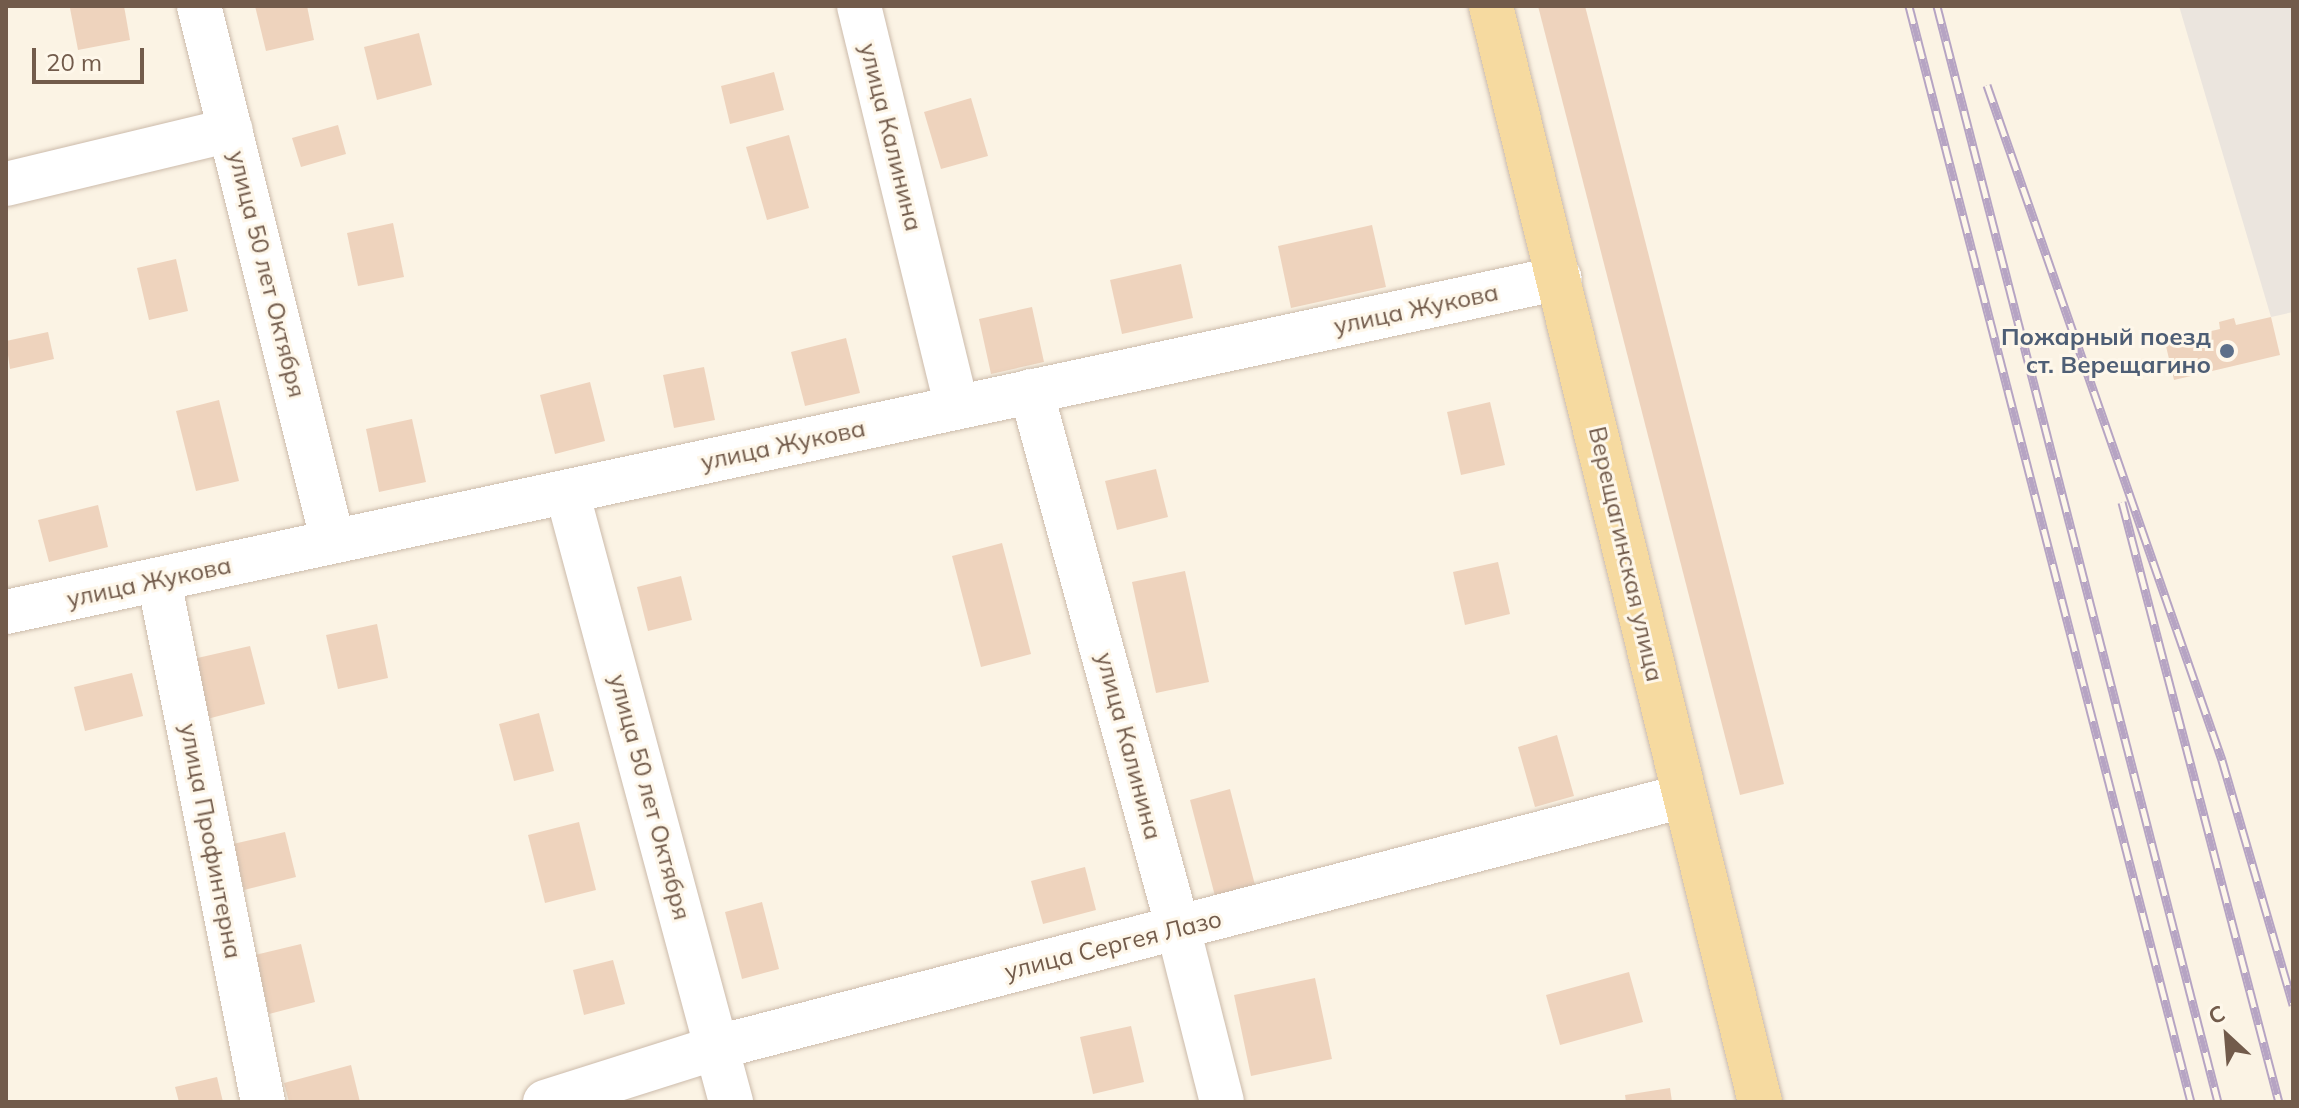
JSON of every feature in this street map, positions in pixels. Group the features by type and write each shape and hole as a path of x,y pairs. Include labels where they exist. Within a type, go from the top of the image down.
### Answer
{"main road":[{"name":"Верещагинская улица","path":"1491,6 1760,1102"}],"street":[{"name":"улица 50 лет Октября","path":"199,6 333,542"},
{"name":"улица Калинина","path":"859,6 957,407"},
{"path":"6,184 231,130"},
{"name":"улица Жукова","path":"6,612 1560,278"},
{"name":"улица Калинина","path":"1031,391 1178,928 1222,1102"},
{"name":"улица 50 лет Октября","path":"567,492 731,1102"},
{"name":"улица Профинтерна","path":"159,580 263,1102"},
{"name":"улица Сергея Лазо","path":"545,1102 718,1047 1684,796"}],"shaded area":[{"path":"2179,6 2293,6 2293,312 2271,317"}],"building":[{"path":"124,6 130,40 78,50 70,8"},
{"path":"255,6 307,6 314,40 266,51"},
{"path":"1538,6 1585,6 1784,784 1740,795"},
{"path":"419,33 432,85 377,100 364,47"},
{"path":"774,72 784,110 730,124 721,86"},
{"path":"971,98 988,156 941,169 924,112"},
{"path":"338,125 346,154 301,167 292,138"},
{"path":"789,135 809,208 767,220 746,147"},
{"path":"393,223 404,277 358,286 347,233"},
{"path":"1372,225 1386,287 1291,308 1278,246"},
{"path":"176,259 188,311 149,320 137,268"},
{"path":"1181,264 1193,318 1122,334 1110,280"},
{"path":"1032,307 1044,362 991,374 979,319"},
{"path":"2271,317 2280,355 2174,380 2165,342 2220,329 2219,322 2234,318 2236,325"},
{"path":"48,332 54,359 10,369 6,341"},
{"path":"846,338 860,393 805,406 791,352"},
{"path":"704,367 715,420 674,428 663,375"},
{"path":"590,382 605,441 555,454 540,395"},
{"path":"219,400 239,481 196,491 176,411"},
{"path":"1490,402 1505,465 1461,475 1447,412"},
{"path":"412,419 426,482 379,492 366,429"},
{"path":"1156,469 1168,517 1117,530 1105,481"},
{"path":"98,505 108,547 49,562 38,520"},
{"path":"1002,543 1031,654 981,667 952,556"},
{"path":"1498,562 1510,614 1465,625 1453,572"},
{"path":"1185,571 1209,682 1156,693 1132,582"},
{"path":"681,576 692,620 648,631 637,587"},
{"path":"377,624 388,678 338,689 326,635"},
{"path":"250,646 265,704 207,719 193,659"},
{"path":"132,673 143,716 85,731 74,687"},
{"path":"539,713 554,771 514,781 499,724"},
{"path":"1557,735 1574,796 1535,807 1518,747"},
{"path":"1230,789 1255,885 1215,896 1190,800"},
{"path":"579,822 596,890 545,903 528,835"},
{"path":"285,832 296,877 244,890 233,844"},
{"path":"1085,867 1096,910 1043,924 1031,881"},
{"path":"762,902 779,969 742,979 725,912"},
{"path":"301,944 315,1002 269,1014 255,955"},
{"path":"613,960 625,1004 584,1015 573,970"},
{"path":"1629,972 1643,1022 1560,1045 1546,995"},
{"path":"1315,978 1332,1059 1251,1076 1234,995"},
{"path":"1131,1026 1144,1082 1093,1094 1080,1037"},
{"path":"351,1065 360,1102 289,1102 284,1083"},
{"path":"217,1077 223,1102 179,1102 175,1087"},
{"path":"1670,1088 1672,1102 1626,1102 1625,1095"}],"railway":[{"path":"1909,6 2191,1102"},
{"path":"1937,6 2218,1102"},
{"path":"1987,85 2222,760 2293,1005"},
{"path":"2122,502 2279,1102"}],"place":[{"name":"Пожарный поезд ст. Верещагино","path":"2227,351"}]}
